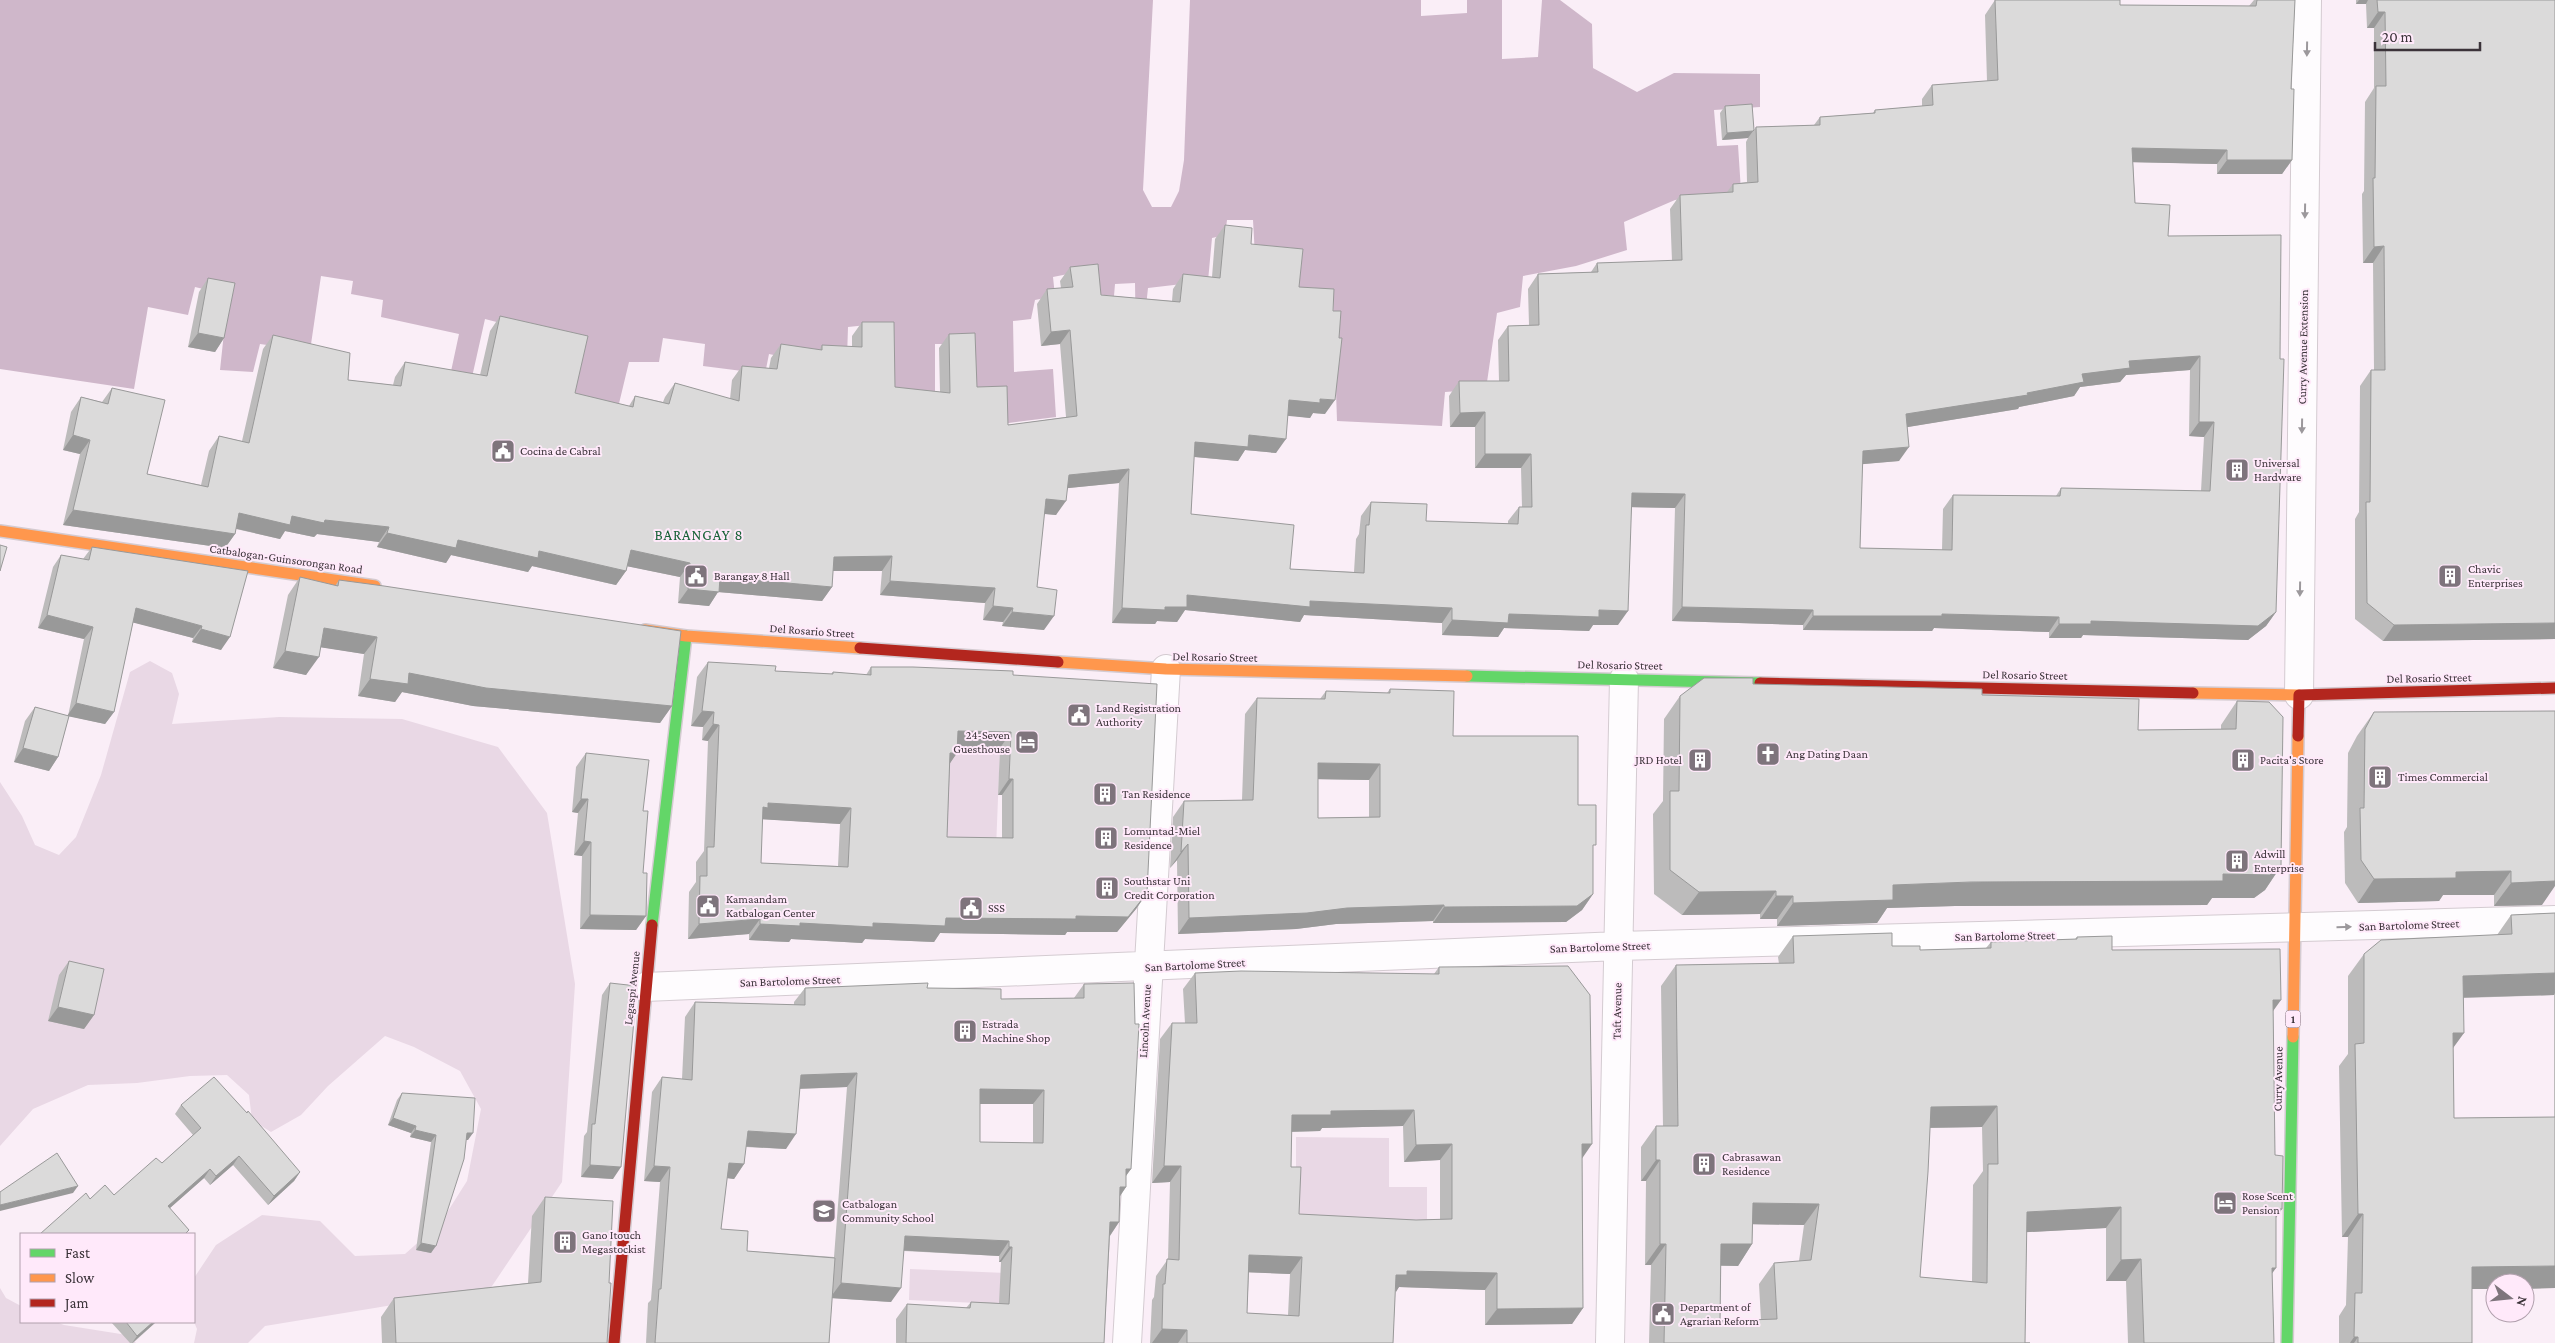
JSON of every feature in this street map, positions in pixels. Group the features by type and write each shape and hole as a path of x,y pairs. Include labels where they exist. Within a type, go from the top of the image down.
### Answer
{"street":[{"name":"Curry Avenue Extension","path":"2299,695 2307,0"},
{"name":"Catbalogan-Guinsorongan Road","path":"0,531 385,588"},
{"path":"637,628 686,636"},
{"name":"Del Rosario Street","path":"686,636 1166,669 2299,695 2555,688"},
{"name":"Legaspi Avenue","path":"614,1343 645,987 686,636"},
{"name":"Lincoln Avenue","path":"1127,1343 1166,669"},
{"name":"Taft Avenue","path":"1610,1343 1624,679"},
{"name":"Curry Avenue","path":"2287,1343 2299,695"},
{"name":"San Bartolome Street","path":"645,987 1618,946 2295,929 2555,920"}],"shaded area":[{"path":"0,0 1153,0 1143,190 1152,207 1171,207 1179,191 1184,160 1190,0 1421,0 1421,16 1467,13 1467,0 1502,0 1502,59 1538,57 1542,0 1560,0 1592,24 1593,68 1637,92 1674,73 1760,74 1760,107 1714,110 1717,146 1738,145 1741,191 1675,200 1624,222 1627,250 1576,266 1523,276 1520,307 1497,313 1486,389 1445,392 1442,426 1337,421 1333,300 1299,300 1255,256 1253,220 1227,220 1225,235 1212,238 1208,281 1148,288 1142,343 1136,345 1135,283 1115,284 1114,296 1095,294 1088,270 1053,277 1055,296 1035,300 1031,319 1013,321 1014,372 1053,369 1056,417 1001,424 971,398 968,344 935,344 935,403 889,404 886,323 848,327 847,358 807,362 769,354 765,374 703,366 705,344 663,338 659,362 629,362 616,416 571,406 584,345 485,319 468,395 447,390 459,334 381,317 383,300 351,294 353,281 321,276 310,351 260,344 253,372 220,370 228,295 195,287 188,315 148,307 134,389 0,369"},
{"path":"150,661 172,673 179,694 172,724 279,717 402,719 498,747 547,813 575,984 562,1182 490,1289 265,1326 248,1343 194,1343 197,1329 194,1323 195,1276 216,1245 262,1215 320,1221 355,1256 405,1254 441,1222 467,1181 481,1109 460,1071 414,1047 385,1036 328,1086 301,1115 271,1132 252,1120 249,1095 227,1075 190,1076 137,1083 88,1085 33,1109 0,1146 0,782 22,816 35,845 59,855 76,837 101,775 130,672"},
{"path":"947,746 1000,748 996,849 943,848"},
{"path":"1296,1137 1389,1138 1389,1187 1427,1187 1427,1226 1296,1226"},
{"path":"910,1269 1099,1277 1097,1308 909,1300"},
{"path":"0,1288 6,1298 20,1305 20,1323 59,1323 127,1335 136,1343 0,1343"}],"building":[{"path":"1995,0 2120,0 2120,5 2256,6 2257,0 2295,0 2291,89 2294,89 2292,160 2227,160 2227,150 2132,148 2135,203 2170,205 2168,236 2281,235 2280,359 2284,359 2276,612 2258,626 2091,621 2091,624 2059,624 2059,617 1942,614 1942,616 1813,616 1813,610 1682,607 1685,494 1632,493 1628,611 1599,610 1599,617 1509,614 1508,623 1452,620 1452,608 1310,601 1310,607 1187,595 1187,607 1165,607 1165,610 1122,608 1129,469 1069,475 1066,501 1046,499 1037,587 1057,590 1054,616 1012,612 1013,608 993,606 995,588 890,581 892,556 834,557 832,587 720,577 719,592 688,589 690,563 631,550 626,571 539,551 538,558 458,540 456,548 387,533 389,527 325,520 324,523 292,516 290,525 239,513 235,534 73,510 90,440 73,435 81,397 108,404 112,388 165,400 147,474 208,487 219,436 249,443 273,335 350,353 348,380 401,386 405,362 487,376 500,316 588,336 575,393 633,407 635,396 669,404 675,383 739,401 742,366 777,369 781,344 822,350 822,345 862,347 862,322 894,322 895,387 950,393 949,334 975,333 977,387 1007,386 1008,425 1077,416 1070,330 1051,332 1047,289 1073,287 1070,267 1098,264 1101,295 1180,302 1183,274 1220,278 1225,225 1252,228 1251,244 1303,249 1299,287 1334,289 1333,311 1341,311 1339,338 1342,338 1335,400 1320,399 1320,403 1289,400 1286,439 1249,435 1248,447 1195,442 1191,514 1294,525 1290,569 1364,573 1366,525 1369,525 1371,502 1427,504 1426,521 1518,524 1519,507 1532,507 1531,454 1485,454 1485,412 1460,413 1459,381 1509,381 1508,326 1539,325 1538,274 1598,272 1597,263 1682,260 1680,195 1733,192 1733,184 1758,182 1756,127 1820,125 1820,117 1875,113 1875,110 1933,105 1932,85 1998,80","holes":["2200,356 2199,422 2214,422 2210,491 2061,488 2060,496 1953,495 1952,550 1860,548 1863,451 1909,447 1906,414 2028,395 2027,393 2084,382 2082,374 2130,368 2129,361"]},
{"path":"2377,0 2555,0 2555,623 2394,625 2367,603 2366,502 2370,502 2371,370 2385,370 2384,246 2374,247 2373,178 2375,178 2376,86 2386,86 2385,12 2378,12"},
{"path":"1752,104 1754,130 1727,133 1725,106"},
{"path":"208,278 235,283 224,338 198,333"},
{"path":"0,545 7,547 0,571"},
{"path":"92,547 248,571 230,637 201,629 202,626 136,608 114,712 76,703 93,627 47,615 61,555 89,560"},
{"path":"300,577 338,586 339,580 681,631 672,706 486,688 409,673 408,684 370,679 377,637 324,628 319,657 285,651"},
{"path":"708,662 776,666 775,671 833,674 833,672 871,675 871,667 1013,671 1013,675 1157,684 1147,893 1128,917 1076,916 1076,919 946,918 945,926 873,923 873,927 800,923 800,926 760,924 760,919 699,924 700,876 707,876 707,847 714,847 719,725 713,724 714,712 702,711","holes":["958,731 1011,732 1009,779 1013,779 1013,838 947,837 950,753 957,753","768,803 851,808 848,867 761,863 763,807 768,808"]},
{"path":"1704,678 1753,678 1753,684 1982,689 1982,695 2139,699 2138,730 2236,729 2237,701 2269,702 2283,717 2281,866 2270,875 2223,874 2223,881 1971,882 1893,885 1893,900 1793,903 1793,896 1776,896 1776,891 1699,892 1670,870 1670,791 1679,791 1680,696"},
{"path":"1390,689 1454,691 1453,736 1578,736 1578,805 1596,805 1596,845 1593,845 1593,894 1577,906 1444,907 1444,905 1347,908 1307,913 1189,918 1188,844 1181,852 1184,801 1253,800 1257,698 1325,699 1326,691 1390,693","holes":["1318,763 1380,764 1380,817 1318,818"]},
{"path":"35,707 69,716 58,757 23,748"},
{"path":"2555,711 2555,881 2511,883 2511,871 2456,872 2456,878 2374,879 2361,860 2360,808 2364,808 2365,729 2374,712"},
{"path":"586,753 649,760 643,811 648,811 643,873 647,873 646,916 590,915 591,842 584,841 588,799 581,799"},
{"path":"2555,913 2555,973 2463,976 2464,1033 2453,1033 2454,1118 2555,1117 2555,1266 2472,1267 2472,1343 2358,1343 2358,1337 2354,1337 2355,1293 2362,1293 2363,1214 2358,1214 2355,1044 2364,1043 2364,954 2381,940 2512,934 2511,915"},
{"path":"1892,933 1892,946 1920,946 1920,950 1991,948 1991,942 2112,936 2112,950 2280,949 2281,1000 2273,1000 2275,1155 2283,1156 2282,1209 2276,1209 2276,1268 2272,1268 2274,1343 2144,1343 2141,1259 2121,1260 2121,1207 2027,1212 2025,1343 1664,1343 1666,1244 1660,1244 1660,1160 1656,1160 1656,1126 1678,1126 1676,965 1794,963 1793,936","holes":["1997,1106 1998,1164 1988,1164 1987,1283 1920,1277 1931,1107","1753,1203 1819,1204 1811,1260 1774,1263 1777,1319 1720,1321 1721,1244 1752,1244"]},
{"path":"69,961 104,969 94,1015 58,1007"},
{"path":"1568,966 1590,995 1592,1144 1582,1144 1583,1308 1497,1309 1497,1273 1407,1271 1407,1275 1396,1275 1393,1343 1187,1343 1187,1330 1162,1329 1163,1284 1165,1284 1167,1259 1179,1260 1181,1166 1164,1166 1172,1023 1197,1023 1195,973 1241,971 1439,974 1439,967","holes":["1414,1110 1416,1145 1452,1144 1452,1219 1416,1220 1299,1214 1301,1167 1291,1167 1292,1115 1331,1115 1331,1111","1249,1255 1302,1257 1299,1316 1247,1313"]},
{"path":"610,983 637,986 621,1167 590,1165 592,1124 595,1124"},
{"path":"928,983 927,988 1001,989 1001,999 1084,998 1084,984 1134,983 1135,1024 1139,1024 1131,1169 1126,1169 1126,1187 1120,1187 1119,1222 1110,1222 1104,1343 906,1343 907,1304 970,1308 971,1302 1009,1304 1012,1247 1009,1247 1009,1241 905,1236 901,1288 841,1283 857,1073 801,1075 796,1134 748,1131 744,1164 729,1163 721,1229 748,1231 747,1251 835,1258 829,1343 655,1343 670,1167 654,1166 662,1077 692,1080 695,1002 805,1005 805,988","holes":["980,1089 1044,1090 1043,1143 980,1142"]},
{"path":"214,1077 247,1113 248,1111 300,1172 274,1196 239,1156 216,1176 210,1169 168,1206 189,1230 186,1233 41,1233 86,1193 90,1199 105,1185 114,1195 156,1158 162,1163 201,1128 181,1105"},
{"path":"402,1093 475,1098 473,1133 467,1133 464,1159 436,1246 421,1243 436,1135 415,1130 416,1126 393,1118"},
{"path":"57,1153 78,1186 0,1205 0,1192"},
{"path":"545,1197 613,1201 607,1343 396,1343 394,1298 541,1282"},
{"path":"127,1323 152,1323 137,1336"}],"traffic: fast":[{"path":"652,925 686,636"},
{"path":"1467,676 1760,683"},
{"path":"2287,1343 2293,1037"}],"traffic: slow":[{"path":"0,531 375,586"},
{"path":"645,630 686,636 860,648"},
{"path":"1058,662 1166,669 1467,676"},
{"path":"2193,693 2299,695"},
{"path":"2293,1037 2298,736"}],"traffic: jam":[{"path":"860,648 1058,662"},
{"path":"1760,683 2193,693"},
{"path":"2298,736 2299,695 2555,688"},
{"path":"614,1343 652,925"}],"place":[{"name":"Cocina de Cabral","path":"503,451"},
{"name":"Universal Hardware","path":"2237,470"},
{"name":"Barangay 8 Hall","path":"696,576"},
{"name":"Chavic Enterprises","path":"2450,576"},
{"name":"Land Registration Authority","path":"1079,715"},
{"name":"24-Seven Guesthouse","path":"1027,742"},
{"name":"Ang Dating Daan","path":"1768,754"},
{"name":"JRD Hotel","path":"1700,760"},
{"name":"Pacita's Store","path":"2243,760"},
{"name":"Times Commercial","path":"2380,777"},
{"name":"Tan Residence","path":"1105,794"},
{"name":"Lomuntad-Miel Residence","path":"1106,838"},
{"name":"Adwill Enterprise","path":"2237,861"},
{"name":"Southstar Uni Credit Corporation","path":"1107,888"},
{"name":"Kamaandam Katbalogan Center","path":"708,906"},
{"name":"SSS","path":"971,908"},
{"name":"Estrada Machine Shop","path":"965,1031"},
{"name":"Cabrasawan Residence","path":"1704,1164"},
{"name":"Rose Scent Pension","path":"2225,1203"},
{"name":"Catbalogan Community School","path":"824,1211"},
{"name":"Gano Itouch Megastockist","path":"565,1242"},
{"name":"Department of Agrarian Reform","path":"1663,1314"}],"district":[{"name":"BARANGAY 8","path":"699,535"}]}
